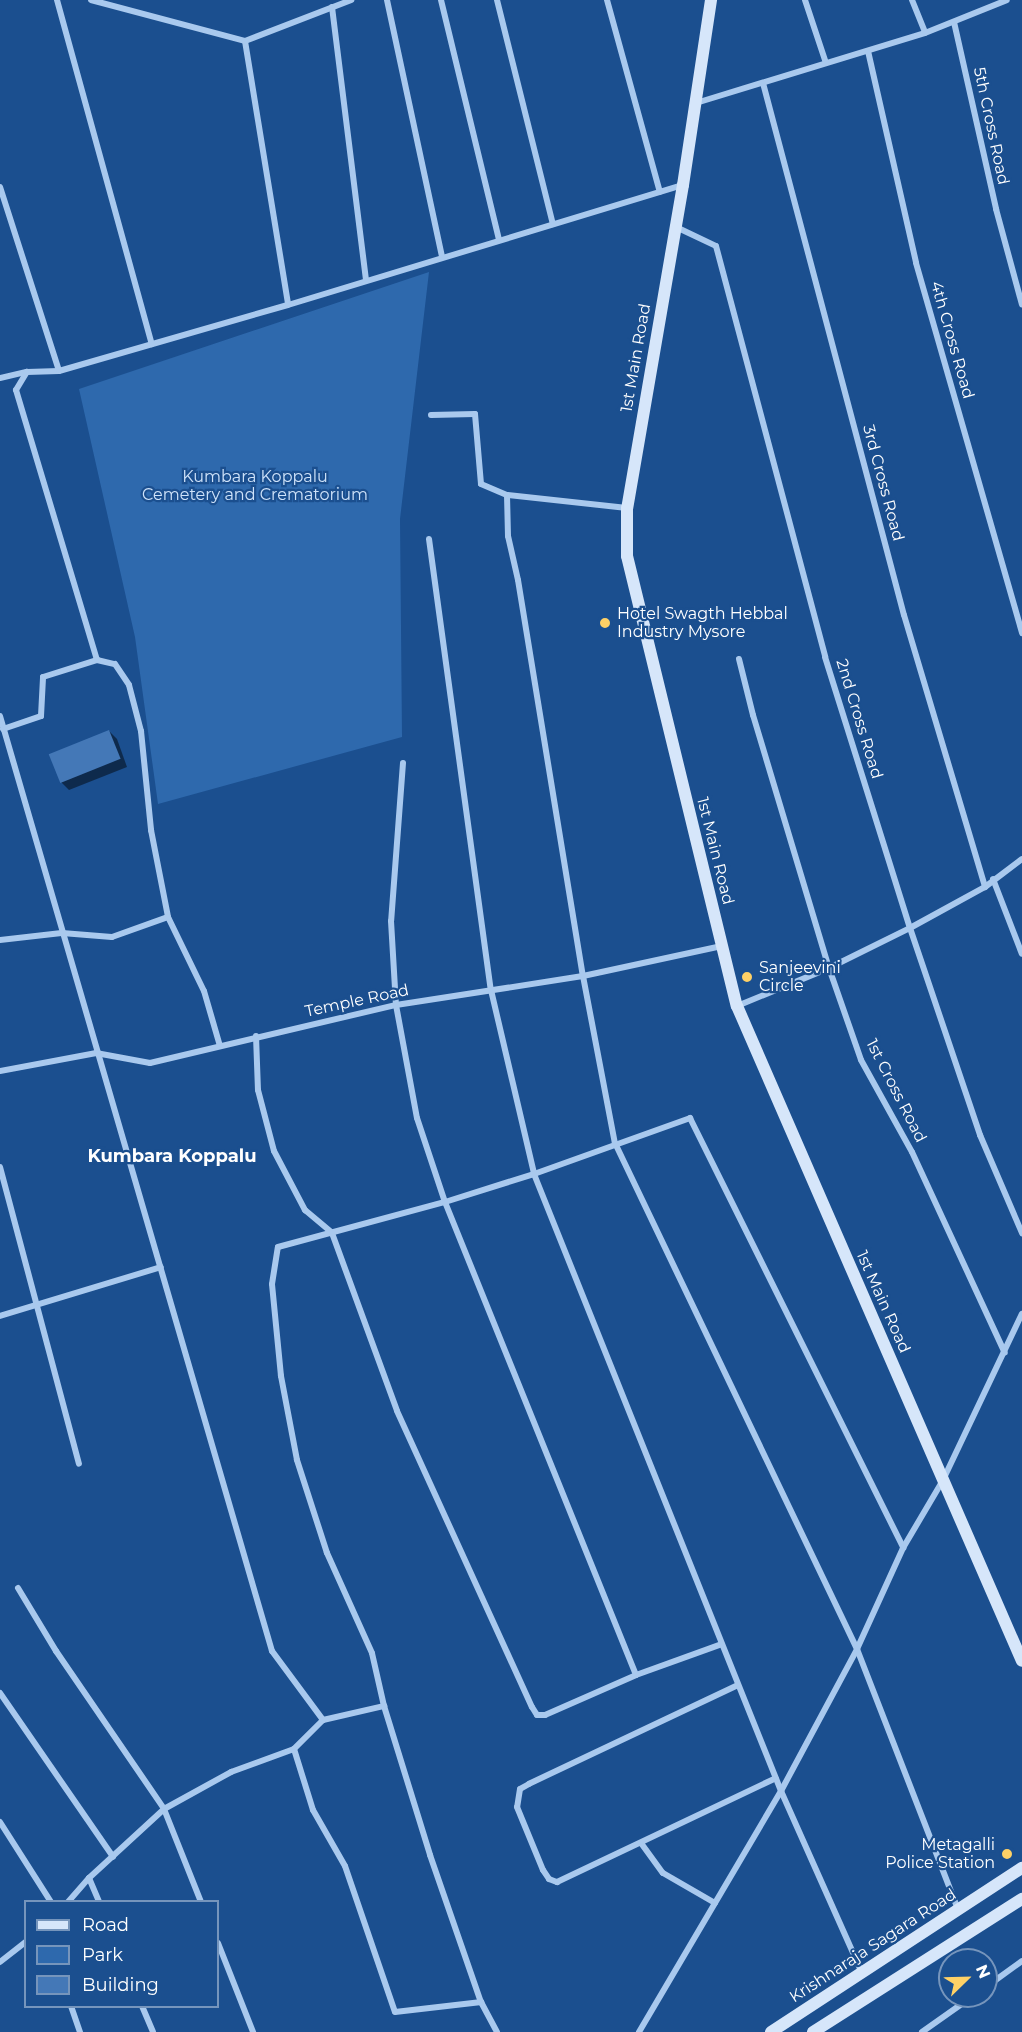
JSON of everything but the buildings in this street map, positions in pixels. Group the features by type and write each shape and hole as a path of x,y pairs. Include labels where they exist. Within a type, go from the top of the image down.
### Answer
{"street":[{"path":"57,0 152,344"},
{"path":"91,0 245,41 351,0"},
{"path":"387,0 442,257"},
{"path":"441,0 500,240"},
{"path":"497,0 553,224"},
{"path":"607,0 660,192"},
{"name":"1st Main Road","path":"711,0 683,185 627,508 627,556 737,1006 1022,1660"},
{"path":"805,0 826,63"},
{"path":"912,0 925,33"},
{"path":"696,104 925,33 1007,0"},
{"path":"332,7 366,280"},
{"name":"5th Cross Road","path":"954,22 996,208 1022,304"},
{"path":"245,41 288,305"},
{"name":"4th Cross Road","path":"868,51 916,263 1022,633"},
{"name":"3rd Cross Road","path":"763,83 904,615 985,887"},
{"path":"0,378 27,372 59,371 288,305 683,185"},
{"path":"0,187 59,371"},
{"name":"2nd Cross Road","path":"676,226 716,246 825,657 910,928 980,1135 1022,1233"},
{"path":"27,372 16,390 97,660"},
{"path":"431,415 474,414 481,484 507,495 627,508"},
{"path":"507,495 508,536 518,580 583,976 615,1143 857,1648 958,1910"},
{"path":"429,539 491,990 534,1174 781,1791 861,1971"},
{"name":"1st Cross Road","path":"739,659 753,715 829,968 861,1060 912,1152 1005,1353"},
{"path":"3,729 41,716 43,677 97,660 115,664 129,685 141,731 151,830 168,917 204,991 220,1046"},
{"path":"0,716 96,1053 272,1651 323,1720"},
{"path":"403,764 391,921 396,1005 417,1118 445,1202 636,1675"},
{"path":"737,1006 829,968 910,928 985,887 1022,859"},
{"path":"993,879 1022,954"},
{"path":"0,940 62,933 112,937 168,917"},
{"name":"Temple Road","path":"0,1071 96,1053 150,1063 256,1036 396,1005 583,976 722,946"},
{"path":"256,1036 258,1090 274,1151 305,1210 332,1233 398,1412 537,1715 545,1715 636,1675 722,1644"},
{"path":"497,2032 481,2002 430,1855 384,1706 372,1653 327,1553 297,1460 281,1376 272,1284 278,1247 445,1202 534,1174 615,1143 690,1118 903,1548"},
{"path":"0,1167 80,1464"},
{"path":"0,1316 161,1268"},
{"path":"639,2032 781,1791 857,1648 903,1548 943,1480 1022,1314"},
{"path":"18,1588 56,1651 164,1809 200,1900"},
{"path":"738,1685 529,1784 520,1790 517,1807 543,1870 549,1878 557,1882 776,1778"},
{"path":"0,1694 113,1857"},
{"path":"70,1900 89,1878 164,1809 231,1772 294,1749 323,1720 384,1706"},
{"path":"294,1749 313,1810 345,1866 396,2012 481,2002"},
{"path":"0,1822 50,1900"},
{"path":"641,1843 663,1873 715,1903"},
{"name":"Krishnaraja Sagara Road","path":"775,2031 861,1971 1022,1868"},
{"path":"89,1878 98,1900"},
{"path":"813,2032 1022,1899"},
{"path":"0,1962 24,1943"},
{"path":"219,1946 253,2032"},
{"path":"998,1978 1022,1961"},
{"path":"71,2008 80,2032"},
{"path":"142,2008 153,2032"},
{"path":"922,2032 956,2008"}],"green space":[{"name":"Kumbara Koppalu Cemetery and Crematorium","path":"429,272 400,519 402,737 158,804 135,637 79,389"}],"place":[{"name":"Hotel Swagth Hebbal Industry Mysore","path":"605,623"},
{"name":"Sanjeevini Circle","path":"747,977"},
{"name":"Metagalli Police Station","path":"1007,1854"}],"district":[{"name":"Kumbara Koppalu","path":"172,1156"}]}
